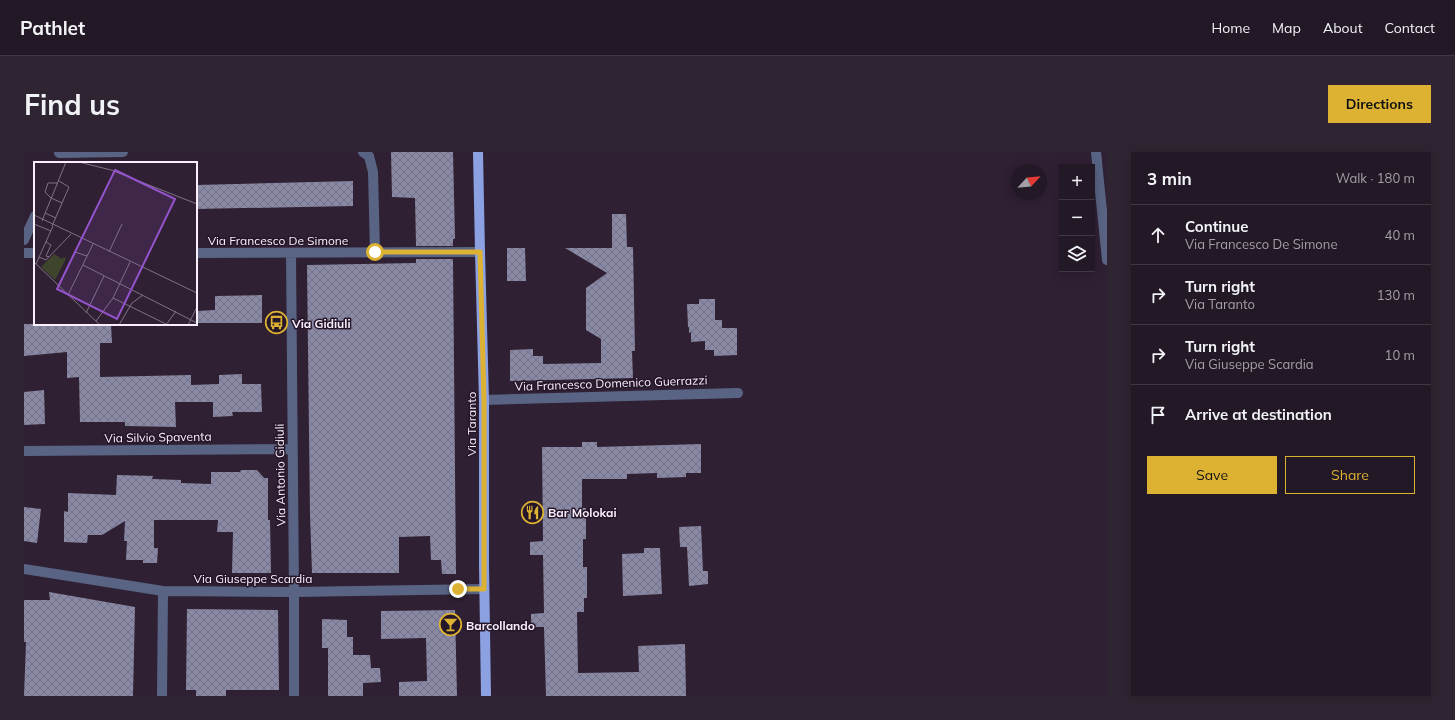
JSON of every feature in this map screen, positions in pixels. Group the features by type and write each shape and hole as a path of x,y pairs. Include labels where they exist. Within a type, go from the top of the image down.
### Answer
{"main road":[{"name":"Via Taranto","path":"478,152 484,400 484,589 486,696"}],"street":[{"path":"58,156 124,152"},
{"path":"363,152 369,156 373,172 375,252"},
{"path":"1096,152 1107,260"},
{"path":"24,240 34,218"},
{"name":"Via Francesco De Simone","path":"197,253 480,252"},
{"name":"Via Antonio Gidiuli","path":"291,253 294,696"},
{"name":"Via Francesco Domenico Guerrazzi","path":"484,400 738,393"},
{"name":"Via Silvio Spaventa","path":"24,452 292,449"},
{"name":"Via Giuseppe Scardia","path":"24,569 163,591 294,592 484,589"},
{"path":"162,696 163,591"}],"building":[{"path":"391,152 453,152 455,239 453,239 453,246 416,246 415,198 392,197"},
{"path":"353,181 353,206 197,209 197,185"},
{"path":"612,214 626,214 627,247 633,247 635,351 632,351 633,378 510,381 510,350 533,349 533,356 543,356 543,364 601,363 601,339 586,330 586,288 607,273 565,248 612,248"},
{"path":"507,248 525,248 526,281 507,281"},
{"path":"416,259 453,259 456,574 442,574 441,560 431,560 430,536 399,537 399,573 312,573 307,265 416,263"},
{"path":"262,295 262,323 197,323 197,311 215,310 215,296"},
{"path":"699,299 715,299 715,320 722,320 722,328 737,328 737,355 714,356 714,350 705,350 705,341 691,342 691,332 689,333 688,327 687,304 699,304"},
{"path":"24,324 111,325 112,343 100,343 100,377 191,375 191,385 219,384 219,375 242,374 242,384 261,384 262,412 232,412 233,416 213,417 213,402 175,402 176,427 125,426 125,422 80,422 79,377 67,378 67,352 24,356"},
{"path":"44,390 45,424 24,425 24,392"},
{"path":"582,442 597,442 597,447 701,444 701,473 686,473 686,477 657,478 657,473 627,474 627,479 582,479 582,508 586,508 586,539 583,539 583,567 587,567 587,598 584,598 584,612 577,612 578,673 639,672 638,646 685,644 686,696 546,696 544,627 531,627 531,614 544,613 543,555 530,555 530,542 543,541 542,447 582,447"},
{"path":"241,470 257,470 264,478 268,478 268,520 270,520 271,573 232,573 233,532 217,532 218,520 154,520 154,548 158,548 157,563 143,563 143,560 126,560 127,541 124,541 125,521 102,535 88,535 87,543 64,542 64,511 68,512 68,493 116,495 117,475 153,476 152,479 181,480 181,483 211,484 211,472 240,472"},
{"path":"24,507 41,509 37,543 24,541"},
{"path":"701,526 703,571 708,571 708,584 689,586 687,547 680,547 679,527"},
{"path":"644,548 660,548 662,594 623,596 622,554 644,553"},
{"path":"49,592 135,607 133,696 24,696 26,642 24,642 24,600 50,600"},
{"path":"187,609 278,610 279,690 226,690 226,696 196,696 196,690 186,690"},
{"path":"455,610 457,696 399,696 399,682 427,681 426,638 381,639 381,611"},
{"path":"322,619 347,620 347,637 353,637 353,655 370,655 371,668 380,668 381,682 363,683 363,696 328,696 328,648 322,648"}],"place":[{"name":"Via Gidiuli","path":"277,323"},
{"name":"Bar Molokai","path":"533,512"},
{"name":"Barcollando","path":"450,625"}],"route":[{"path":"375,252 480,252 484,400 484,589 458,589"}]}
